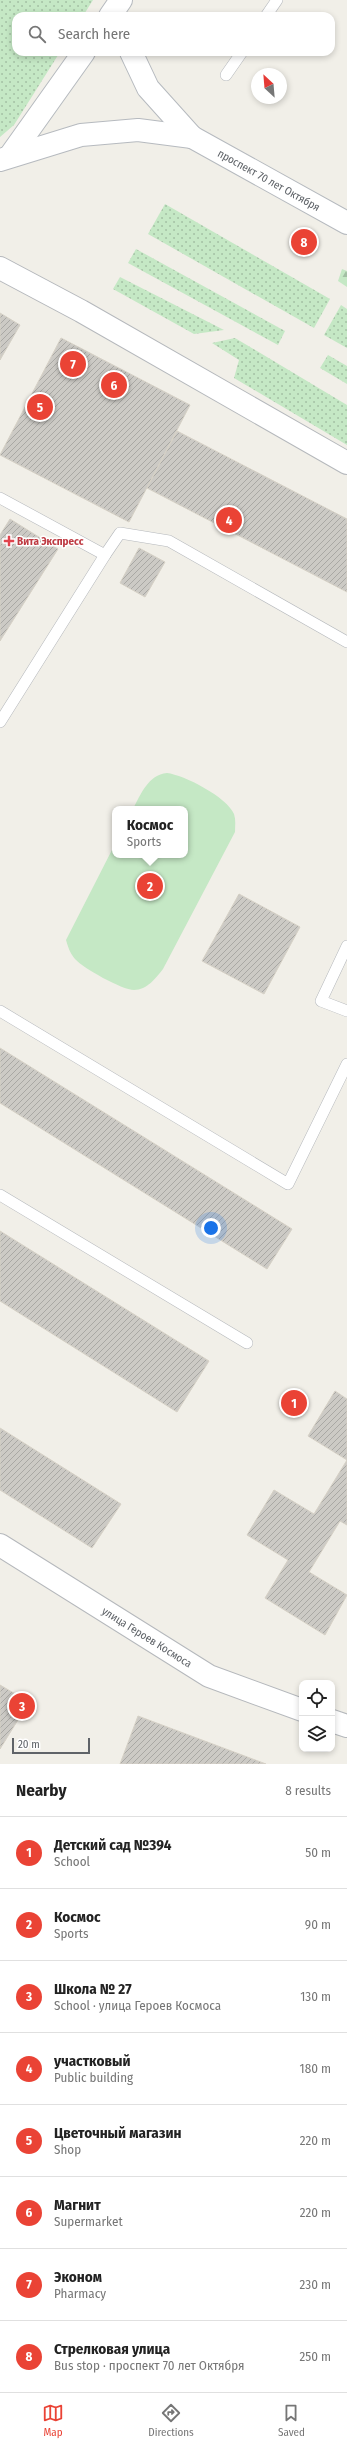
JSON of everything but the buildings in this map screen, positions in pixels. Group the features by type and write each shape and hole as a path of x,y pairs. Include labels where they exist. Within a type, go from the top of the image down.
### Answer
{"street":[{"path":"113,12 122,0"},
{"path":"122,0 124,12"},
{"path":"5,158 81,56"},
{"path":"133,56 148,88 192,137"},
{"path":"5,158 81,135 138,130 192,137"},
{"name":"проспект 70 лет Октября","path":"192,137 347,223"},
{"path":"0,268 81,311 347,463"},
{"name":"улица Героев Космоса","path":"0,1546 209,1676 299,1709"},
{"path":"335,1722 347,1726"}],"lane":[{"path":"269,12 277,0"},
{"path":"226,75 239,56"},
{"path":"0,498 106,555"},
{"path":"0,722 120,533 169,541 347,642"},
{"path":"347,946 321,1001 347,1011"},
{"path":"0,1011 288,1184 347,1064"},
{"path":"0,1195 246,1343"}],"green space":[{"path":"0,0 93,0 86,12 12,12 12,56 57,56 14,125 0,137"},
{"path":"165,204 330,299 314,328 148,234"},
{"path":"136,249 285,331 278,345 128,263"},
{"path":"342,269 347,271 347,287 338,281"},
{"path":"120,277 224,330 194,334 113,289"},
{"path":"341,305 347,309 347,348 324,335"},
{"path":"235,338 347,405 347,445 234,378 239,360 212,343"},
{"path":"328,355 347,366 347,384 320,368"},
{"path":"167,773 184,778 214,794 230,807 234,814 235,832 163,969 147,986 134,990 112,983 79,963 68,948 66,940 112,850 112,858 188,858 188,806 135,806 150,781"}],"place":[{"name":"Стрелковая улица","path":"304,242"},
{"name":"Эконом","path":"73,364"},
{"name":"Магнит","path":"114,385"},
{"name":"Цветочный магазин","path":"40,407"},
{"name":"участковый","path":"229,520"},
{"name":"Вита Экспресс","path":"9,541"},
{"name":"Космос","path":"150,886"},
{"name":"Детский сад №394","path":"294,1403"},
{"name":"Школа № 27","path":"22,1706"}]}
